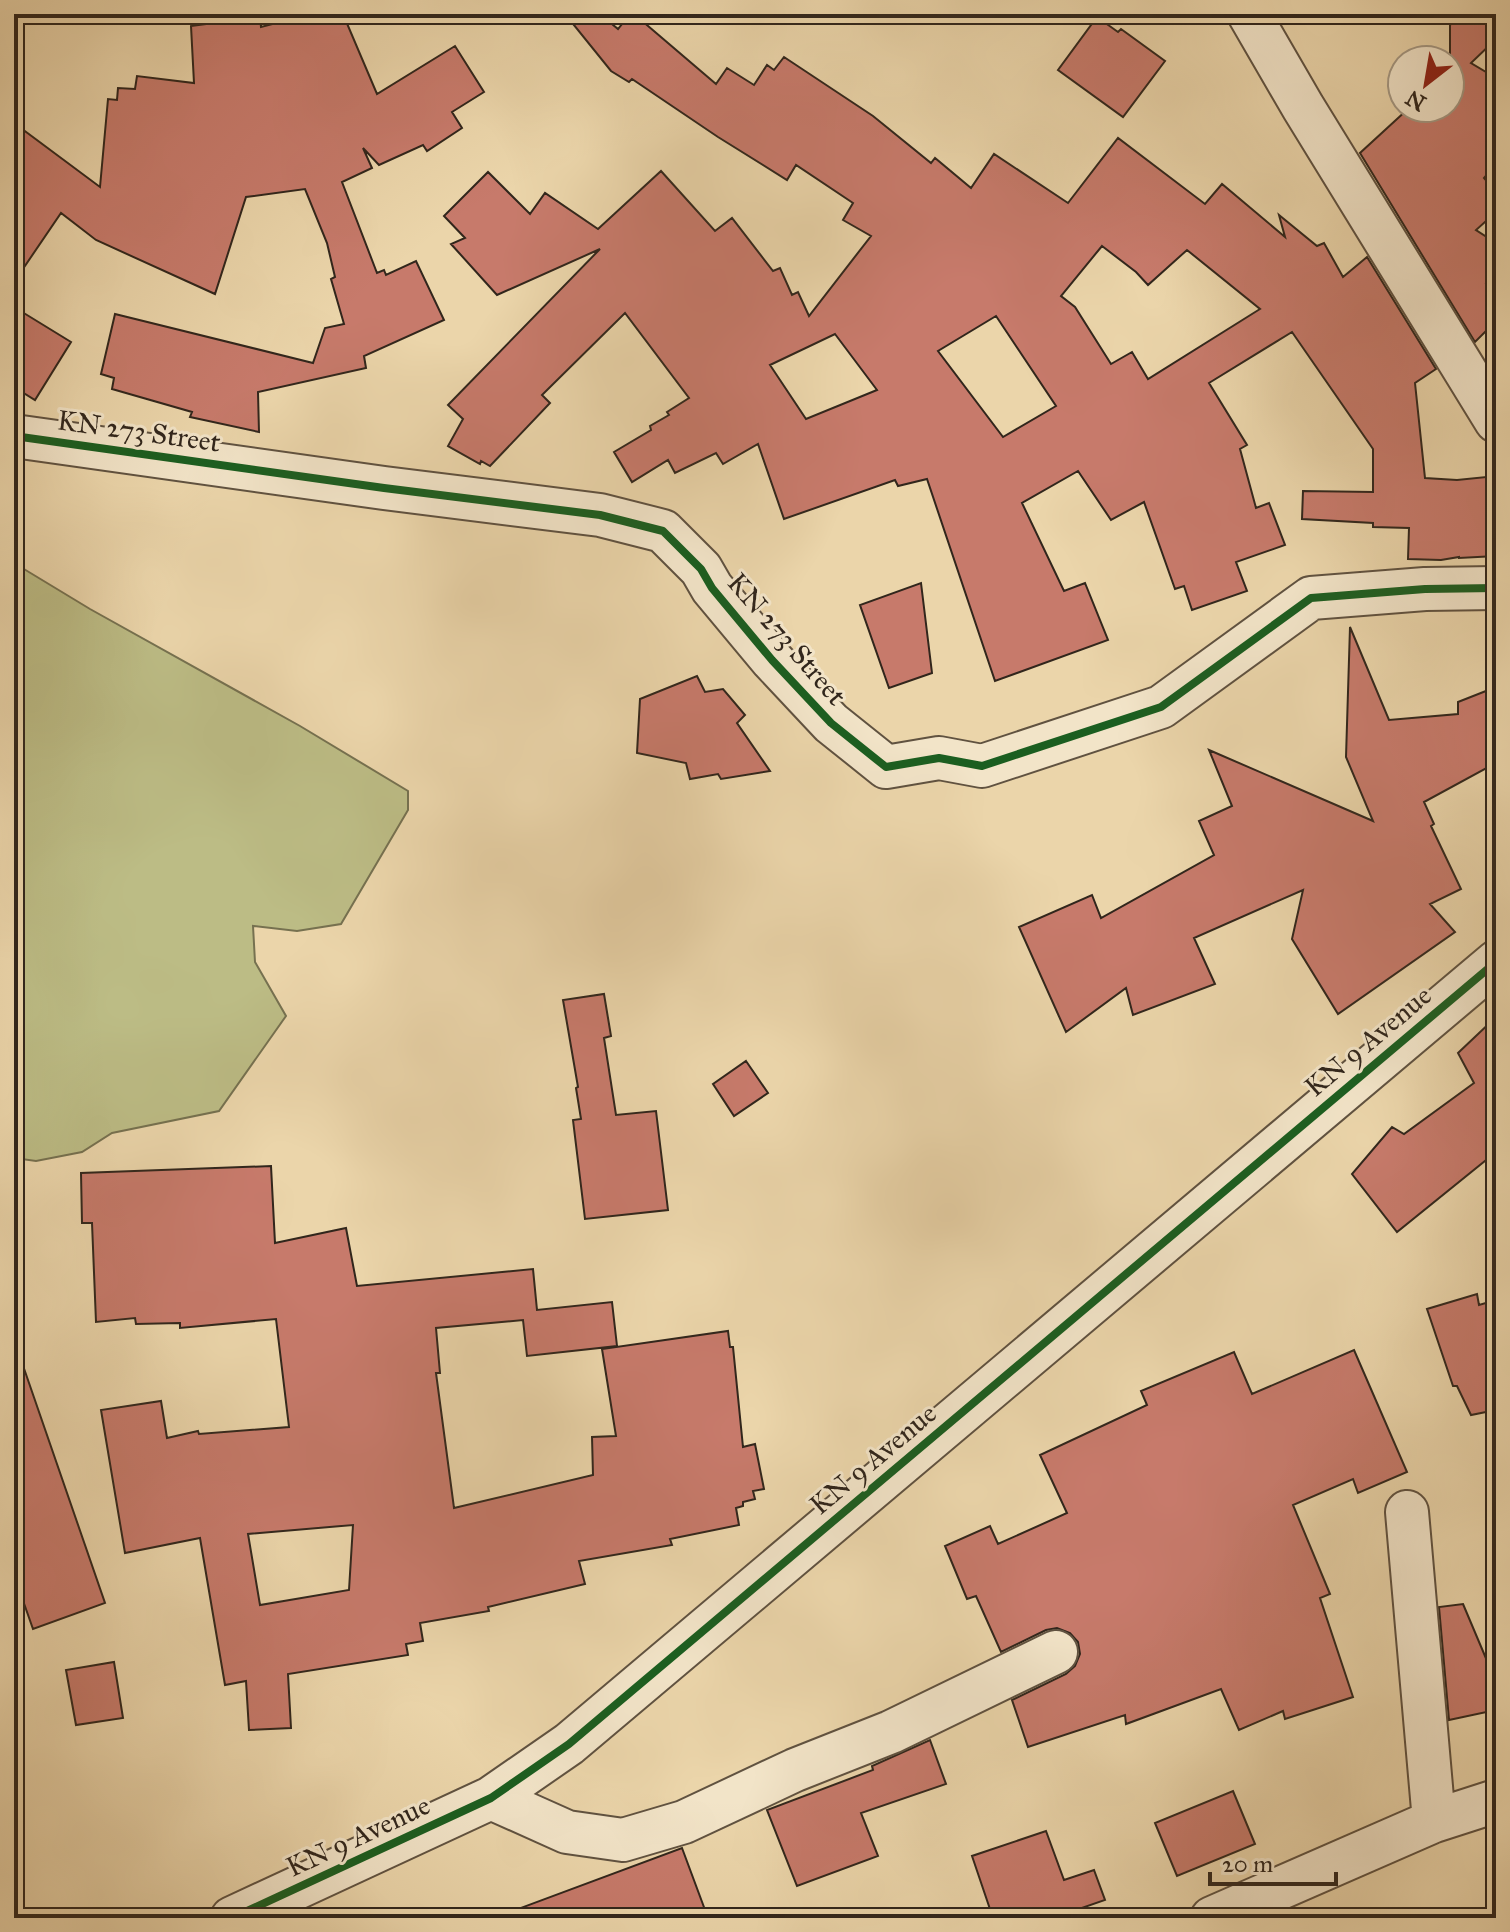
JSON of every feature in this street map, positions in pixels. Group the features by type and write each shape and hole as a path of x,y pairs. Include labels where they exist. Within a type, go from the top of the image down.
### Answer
{"street":[{"path":"1249,14 1496,421"},
{"name":"KN 273 Street","path":"14,436 600,515 663,531 701,569 712,588 772,660 831,723 886,767 939,758 982,766 1161,707 1311,598 1425,589 1496,588"},
{"name":"KN 9 Avenue","path":"232,1918 491,1798 569,1744 1496,962"},
{"path":"1407,1512 1434,1821"},
{"path":"491,1798 567,1832 623,1840 684,1822 795,1770 891,1732 1056,1652"},
{"path":"1212,1918 1434,1821 1496,1801"}],"green space":[{"path":"14,563 408,791 408,810 341,924 297,931 253,926 255,962 286,1016 219,1111 112,1133 82,1152 36,1161 14,1158"}],"building":[{"path":"311,14 343,14 377,94 455,46 484,92 452,112 462,128 427,151 423,145 379,165 363,148 372,168 342,182 377,273 384,270 386,275 416,261 444,320 364,356 366,368 258,392 259,432 190,417 192,412 112,389 114,378 101,374 115,314 313,363 325,328 344,324 331,279 335,277 327,243 305,189 246,197 215,294 96,240 61,213 14,282 14,123 100,187 108,99 117,100 118,88 135,89 137,76 194,83 191,26 260,17 261,27"},
{"path":"565,14 600,14 618,29 630,14 634,14 716,84 727,68 754,85 767,65 774,70 784,57 873,116 931,163 935,158 971,188 994,154 1068,203 1118,138 1205,204 1222,184 1285,237 1279,215 1317,246 1324,243 1343,277 1367,257 1436,369 1415,383 1425,478 1457,480 1496,476 1496,556 1408,559 1409,528 1302,519 1303,491 1373,492 1373,449 1292,332 1209,383 1247,445 1240,449 1256,508 1269,503 1285,545 1236,562 1247,591 1192,610 1184,586 1175,589 1144,502 1111,520 1078,471 1022,503 1064,591 1085,583 1108,640 995,681 927,479 898,486 895,480 784,519 758,444 723,464 716,453 675,473 668,460 632,482 614,452 651,430 650,426 689,398 625,313 542,395 550,403 490,466 481,461 480,464 448,446 463,419 448,405 600,249 497,295 451,244 465,238 444,216 488,172 530,214 545,193 598,229 661,171 715,231 732,218 773,271 780,268 792,295 798,292 809,316 871,236 843,220 853,203 796,165 787,180 632,79 629,82 611,71","holes":["1102,246 1148,285 1187,250 1260,309 1148,379 1132,352 1111,364 1075,307 1061,296","996,316 1056,406 1003,437 938,351","835,334 877,390 806,419 770,365"]},
{"path":"1461,14 1496,14 1496,39 1471,63 1496,78 1496,164 1484,178 1496,192 1496,212 1476,230 1496,243 1496,267 1486,283 1496,293 1496,321 1475,342 1360,153 1392,124 1466,124 1466,44 1450,44 1450,25"},
{"path":"1097,17 1118,32 1121,29 1165,61 1123,117 1058,70"},
{"path":"14,307 71,342 35,400 14,387"},
{"path":"921,583 932,673 889,688 860,605"},
{"path":"1350,627 1389,720 1458,714 1458,702 1496,687 1496,763 1424,802 1434,824 1431,826 1461,889 1430,904 1455,932 1338,1014 1292,939 1303,890 1194,938 1215,984 1133,1015 1126,988 1066,1032 1019,927 1092,895 1101,918 1214,855 1199,821 1232,806 1209,750 1373,821 1346,757"},
{"path":"697,676 705,692 723,689 745,715 737,723 770,771 721,779 718,774 690,779 686,763 637,753 640,699"},
{"path":"604,994 611,1036 604,1038 616,1115 656,1111 668,1210 585,1219 573,1120 581,1119 578,1087 563,1000"},
{"path":"1496,1017 1496,1152 1397,1232 1352,1174 1392,1127 1404,1134 1474,1083 1458,1053"},
{"path":"746,1061 768,1093 734,1116 713,1084"},
{"path":"271,1166 275,1243 346,1228 357,1286 533,1269 537,1310 612,1302 617,1346 527,1356 523,1320 436,1328 440,1373 436,1373 454,1508 593,1475 592,1437 616,1436 602,1349 728,1331 730,1347 733,1347 743,1447 755,1444 764,1489 753,1491 755,1499 743,1502 743,1506 736,1508 739,1525 670,1539 672,1545 579,1561 585,1584 488,1607 489,1611 420,1623 423,1641 406,1644 408,1655 288,1674 291,1728 249,1730 246,1681 225,1685 200,1538 125,1553 101,1410 161,1401 167,1438 198,1431 199,1434 289,1427 276,1319 180,1328 180,1323 136,1324 135,1318 96,1322 92,1223 82,1223 81,1173","holes":["353,1525 349,1590 260,1605 248,1534"]},
{"path":"1477,1294 1479,1305 1496,1300 1496,1410 1471,1415 1457,1386 1453,1386 1427,1309"},
{"path":"1354,1350 1407,1472 1358,1493 1353,1479 1293,1505 1330,1594 1320,1598 1353,1697 1285,1719 1283,1711 1239,1730 1221,1689 1126,1724 1125,1715 1028,1747 1012,1700 1066,1674 1075,1666 1080,1654 1078,1642 1070,1633 1057,1628 1046,1630 1001,1652 976,1596 967,1599 945,1546 990,1526 998,1544 1067,1513 1040,1455 1147,1405 1141,1391 1234,1352 1252,1394"},
{"path":"19,1354 105,1603 33,1629 14,1575 14,1355"},
{"path":"1463,1604 1496,1682 1496,1710 1449,1720 1439,1607"},
{"path":"114,1662 123,1718 76,1725 66,1670"},
{"path":"930,1740 946,1784 861,1813 878,1856 797,1886 767,1810 873,1770 872,1766"},
{"path":"1233,1791 1255,1844 1177,1876 1155,1823"},
{"path":"1046,1831 1064,1880 1094,1870 1105,1900 1053,1918 993,1918 972,1856"},
{"path":"682,1848 708,1918 502,1918 502,1915"}],"cycle path":[{"path":"14,436 600,515 663,531 701,569 712,588 772,660 831,723 886,767 939,758 982,766 1161,707 1311,598 1425,589 1496,588"},
{"path":"232,1918 491,1798 569,1744 1496,962"}]}
